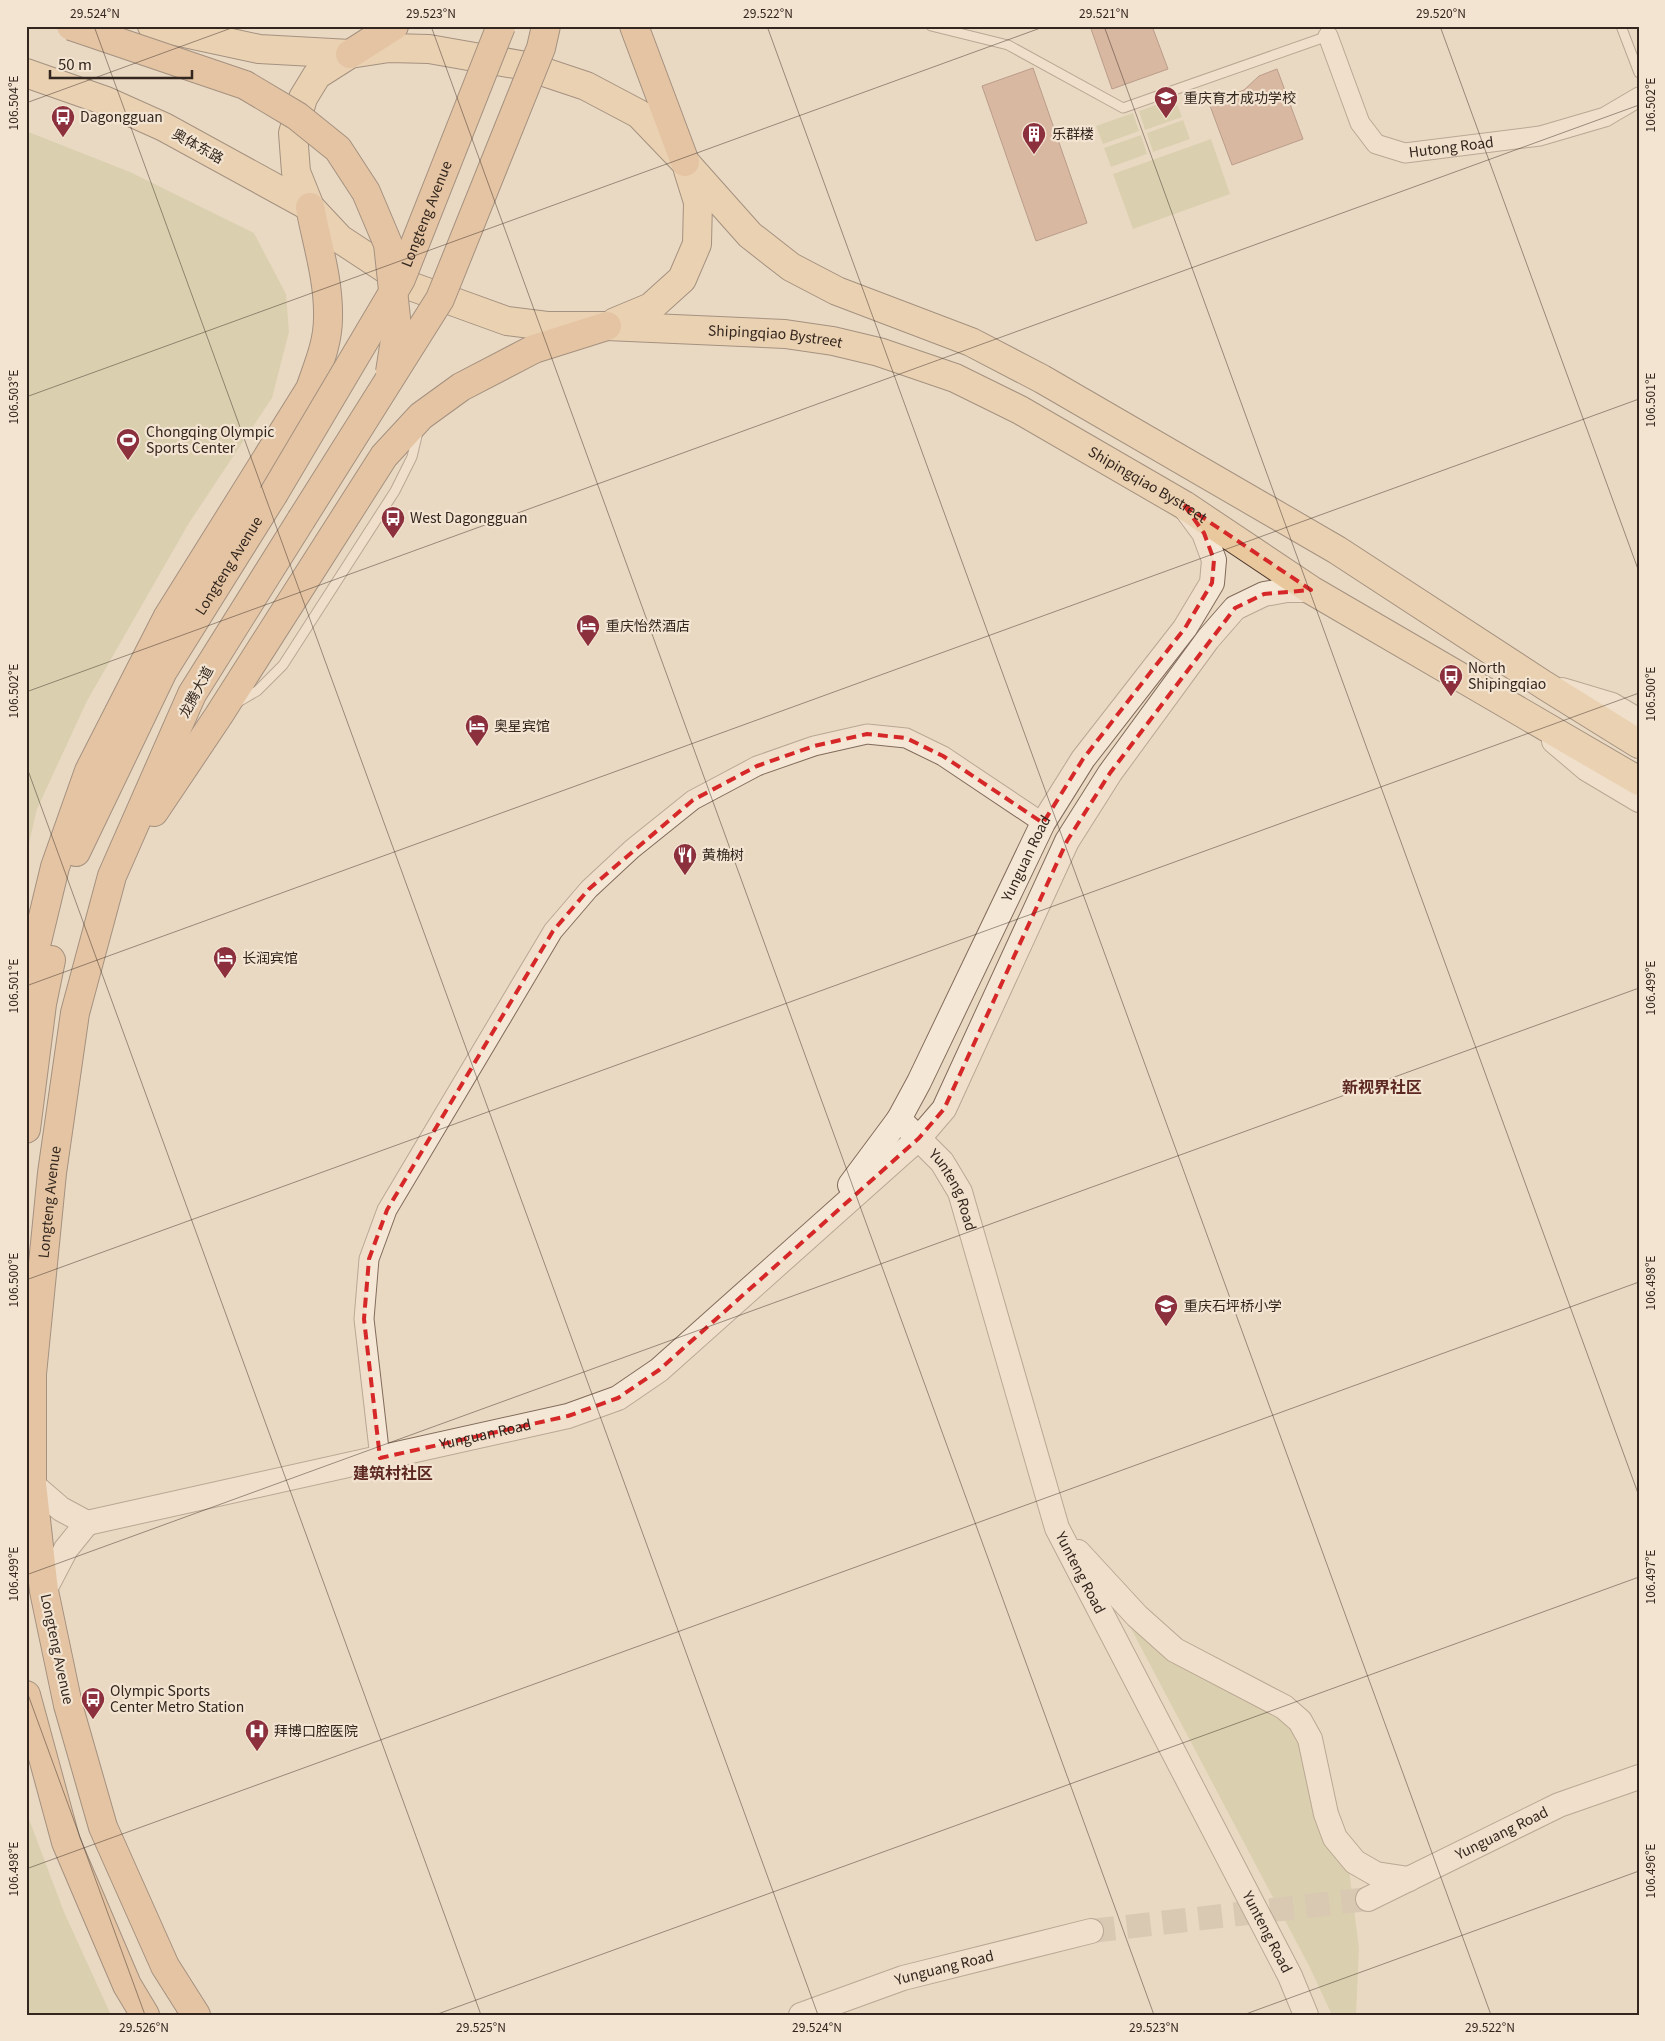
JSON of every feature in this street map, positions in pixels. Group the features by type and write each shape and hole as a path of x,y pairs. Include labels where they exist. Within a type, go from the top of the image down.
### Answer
{"highway":[{"path":"71,26 245,84 297,116 338,149 366,192 388,244 396,327 389,381"},
{"path":"350,54 394,26"},
{"name":"Longteng Avenue","path":"26,1127 42,1004 71,863 163,671 273,495 401,279 501,26"},
{"path":"389,381 440,299 541,48 546,26"},
{"path":"634,26 685,162"},
{"path":"26,987 55,866 89,771 167,618 310,389 323,354 328,318 325,282 310,207"},
{"path":"112,876 219,714 384,456 422,416 461,386 534,349 607,326"},
{"name":"龙腾大道","path":"112,876 192,694 389,381"},
{"name":"Longteng Avenue","path":"112,876 75,1013 52,1173 32,1374 32,1484 44,1591 68,1705 104,1826 164,1966 196,2015"},
{"path":"26,1695 66,1842 127,1986 144,2015"}],"main road":[{"path":"152,26 259,49 350,54 389,48 429,49 526,66 586,86 639,114 750,235 791,267 837,291 971,342 1042,379 1337,550 1544,685 1639,744"},
{"path":"310,207 296,172 293,133 303,98 317,75 350,54"},
{"name":"奥体东路","path":"26,73 106,101 164,127 310,207"},
{"path":"607,326 651,307 682,279 697,244 698,219 698,202 685,162"},
{"name":"Shipingqiao Bystreet","path":"310,207 340,238 413,287 506,321 547,326 607,326 785,334 833,341 879,352 955,378 1020,410 1184,505 1311,590 1639,781"}],"street":[{"name":"Hutong Road","path":"1328,36 1360,122 1376,144 1404,153 1540,136 1605,117 1639,97"},
{"name":"Yunguan Road","path":"822,1223 899,1119 919,1082 1043,823 1083,759 1185,628 1212,583 1214,560 1204,533 1184,505"},
{"path":"1212,583 1222,584 1229,590 1235,608"},
{"name":"Yunguan Road","path":"87,1523 568,1416 618,1398 659,1370 918,1138 944,1109 1067,841 1110,773 1208,639 1235,608 1264,594 1287,590 1311,590"},
{"path":"1544,685 1612,705 1639,721"},
{"path":"1521,712 1587,769 1639,800"},
{"path":"380,1458 364,1319 369,1259 387,1210 553,931 589,889 632,849 693,800 757,766 814,746 867,734 906,738 935,752 1043,823"},
{"name":"Yunteng Road","path":"899,1119 942,1162 960,1192 1057,1528 1285,1967 1306,2015"},
{"path":"32,1484 61,1509 87,1523 66,1549 44,1591"},
{"path":"1057,1528 1137,1616 1175,1650 1284,1708 1300,1721 1310,1739 1326,1814 1335,1838 1355,1862 1376,1874 1408,1879"},
{"name":"Yunguang Road","path":"1368,1899 1558,1805 1639,1777"},
{"name":"Yunguang Road","path":"800,2015 903,1978 1091,1931"}],"lane":[{"path":"931,26 1008,45 1123,108 1328,36"},
{"path":"1621,26 1639,73"}],"highlighted area":[{"path":"1184,505 1311,590 1264,594 1235,608 1110,773 1067,841 944,1109 919,1138 659,1370 618,1398 568,1416 380,1458 364,1319 369,1259 387,1210 553,931 589,889 693,800 757,766 814,746 867,734 906,738 943,756 1043,823 1083,759 1185,628 1212,583 1214,560 1204,533"}],"shaded area":[{"path":"1175,98 1182,117 1145,130 1139,111"},
{"path":"1133,113 1139,131 1103,144 1096,126"},
{"path":"1183,120 1190,139 1153,152 1147,133"},
{"name":"Chongqing Olympic Sports Center","path":"26,131 130,172 254,233 286,294 289,332 272,398 189,523 87,701 37,809 26,856"},
{"path":"1141,135 1147,154 1111,167 1104,148"},
{"path":"1211,139 1230,194 1133,229 1113,174"},
{"path":"1127,1621 1177,1660 1276,1717 1289,1727 1298,1744 1316,1810 1349,1870 1359,1948 1356,2015 1332,2015 1309,1966"},
{"path":"26,1811 64,1912 111,2015 26,2015"}],"building":[{"path":"1090,26 1152,26 1168,69 1112,89"},
{"name":"乐群楼","path":"1033,68 1087,223 1036,241 982,86"},
{"path":"1277,69 1303,139 1232,165 1209,103 1244,90 1259,76"}],"tunnel":[{"path":"1091,1931 1368,1899"}],"place":[{"name":"重庆育才成功学校","path":"1166,119"},
{"name":"Dagongguan","path":"63,138"},
{"name":"乐群楼","path":"1034,155"},
{"name":"Chongqing Olympic Sports Center","path":"128,461"},
{"name":"West Dagongguan","path":"393,539"},
{"name":"重庆怡然酒店","path":"588,647"},
{"name":"North Shipingqiao","path":"1451,697"},
{"name":"奥星宾馆","path":"477,747"},
{"name":"黄桷树","path":"685,876"},
{"name":"长润宾馆","path":"225,979"},
{"name":"重庆石坪桥小学","path":"1166,1327"},
{"name":"Olympic Sports Center Metro Station","path":"93,1720"},
{"name":"拜博口腔医院","path":"257,1752"}],"district":[{"name":"新视界社区","path":"1382,1087"},
{"name":"建筑村社区","path":"393,1473"}]}
